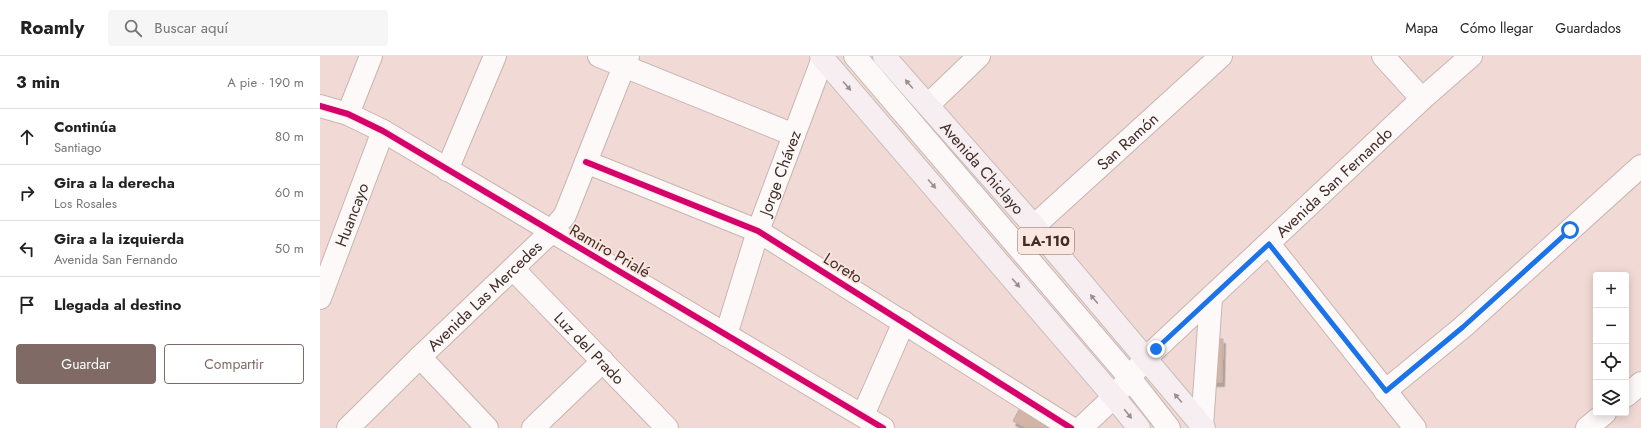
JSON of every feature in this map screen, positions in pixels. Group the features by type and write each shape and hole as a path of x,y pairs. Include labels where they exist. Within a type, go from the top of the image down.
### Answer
{"main road":[{"name":"Avenida Chiclayo","path":"884,56 1034,226 1203,427"},
{"name":"LA-110","path":"822,57 1114,396 1139,428"}],"street":[{"path":"348,114 371,56"},
{"path":"447,170 495,56"},
{"path":"599,56 626,61 794,135"},
{"name":"Avenida Chiclayo","path":"855,56 1129,377 1169,428"},
{"path":"928,105 979,56"},
{"name":"San Ramón","path":"1034,226 1221,56"},
{"path":"1383,56 1422,99"},
{"name":"Avenida San Fernando","path":"1081,428 1114,396 1145,359 1422,99 1471,56"},
{"name":"Jorge Chávez","path":"726,335 758,231 822,57"},
{"name":"Avenida Las Mercedes","path":"348,428 551,232 565,215 626,61"},
{"name":"Ramiro Prialé","path":"320,106 348,114 383,131 883,428"},
{"name":"Huancayo","path":"320,298 383,131"},
{"name":"Loreto","path":"586,162 758,231 1071,428"},
{"path":"1386,391 1463,327 1641,166"},
{"path":"1269,244 1415,428"},
{"name":"Luz del Prado","path":"513,269 667,428"},
{"path":"1203,427 1211,298"},
{"path":"863,415 904,322"},
{"path":"420,357 487,428"},
{"path":"533,428 603,361"},
{"path":"1629,393 1641,383"},
{"path":"1587,428 1601,416"}],"building":[{"path":"1204,339 1223,339 1222,382 1202,382"},
{"path":"1022,404 1060,428 1026,428 1013,421"}],"cycle path":[{"path":"320,106 348,114 383,131 883,428"},
{"path":"586,162 758,231 1071,428"}],"route":[{"path":"1156,349 1269,244 1386,391 1463,327 1570,230"}]}
